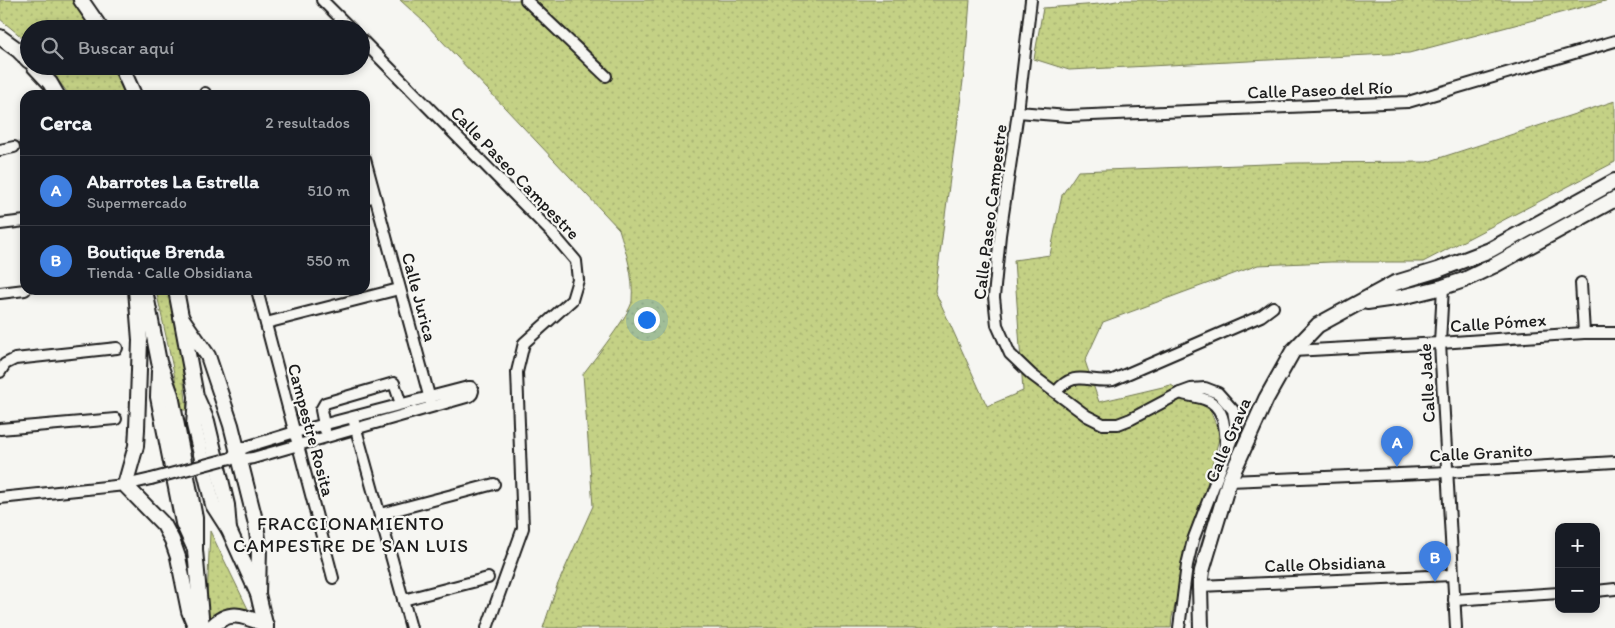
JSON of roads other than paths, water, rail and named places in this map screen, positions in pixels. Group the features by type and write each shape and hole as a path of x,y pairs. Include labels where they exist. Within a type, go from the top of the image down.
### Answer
{"main road":[{"path":"81,0 95,20"},
{"path":"0,37 20,52"},
{"path":"42,75 54,90"},
{"path":"125,75 132,90"},
{"name":"Calle Grava","path":"1201,628 1200,586 1202,572 1229,480 1266,399 1293,351 1318,325 1356,304 1396,283 1438,270 1490,250 1615,181"},
{"name":"Calle Grava","path":"1356,304 1402,297 1464,280 1615,199"},
{"path":"136,295 140,340 138,429 136,446 125,485 164,524 172,540 178,557 188,610 196,628"},
{"path":"147,295 159,362 158,397 183,523 195,550 202,628"},
{"path":"177,295 196,396 194,425 213,505 229,530 258,594 266,626"},
{"path":"182,317 208,356 231,425 233,457 256,524 259,547 258,594"},
{"path":"211,628 216,622 236,615 246,616 266,626"}],"street":[{"path":"322,0 342,20"},
{"path":"526,0 606,76"},
{"name":"Calle Paseo Campestre","path":"1031,0 1018,112 1000,234 994,297 996,326 1010,354 1032,375 1087,416 1103,424 1118,424 1132,419 1180,393 1192,389 1205,388 1218,393 1233,410 1236,428 1193,540 1187,565 1179,628"},
{"name":"Calle Paseo del Río","path":"1018,112 1068,116 1408,102 1615,40"},
{"name":"Calle Paseo Campestre","path":"370,48 553,234 576,261 578,280 572,300 524,343 517,372 523,528 487,628"},
{"path":"0,150 14,147"},
{"name":"Calle Jurica","path":"370,197 399,289 430,402"},
{"path":"0,224 20,222"},
{"path":"1581,283 1584,334"},
{"name":"Calle Jade","path":"1443,287 1440,343 1456,628"},
{"path":"266,323 399,289"},
{"path":"0,293 20,291"},
{"name":"Campestre Rosita","path":"258,295 333,578"},
{"path":"1056,392 1063,384 1072,379 1082,378 1105,382 1113,380 1262,316 1273,307"},
{"name":"Calle Pómex","path":"1293,351 1615,333"},
{"path":"0,372 5,364 15,360 117,348"},
{"path":"326,436 321,410 325,403 394,383 401,404"},
{"path":"233,457 250,446 295,432 401,404 430,402"},
{"path":"0,498 125,485 233,457 253,458 355,428 430,402"},
{"path":"352,417 411,628"},
{"path":"0,429 116,419"},
{"name":"Calle Granito","path":"1229,480 1448,472 1615,462"},
{"path":"380,514 494,484"},
{"name":"Calle Obsidiana","path":"1200,586 1452,575"},
{"path":"403,600 488,578"},
{"path":"1600,591 1615,590"},
{"path":"1454,600 1555,593"}],"place":[{"name":"Abarrotes La Estrella","path":"1397,467"},
{"name":"Boutique Brenda","path":"1435,582"}],"district":[{"name":"FRACCIONAMIENTO CAMPESTRE DE SAN LUIS","path":"351,534"}]}
